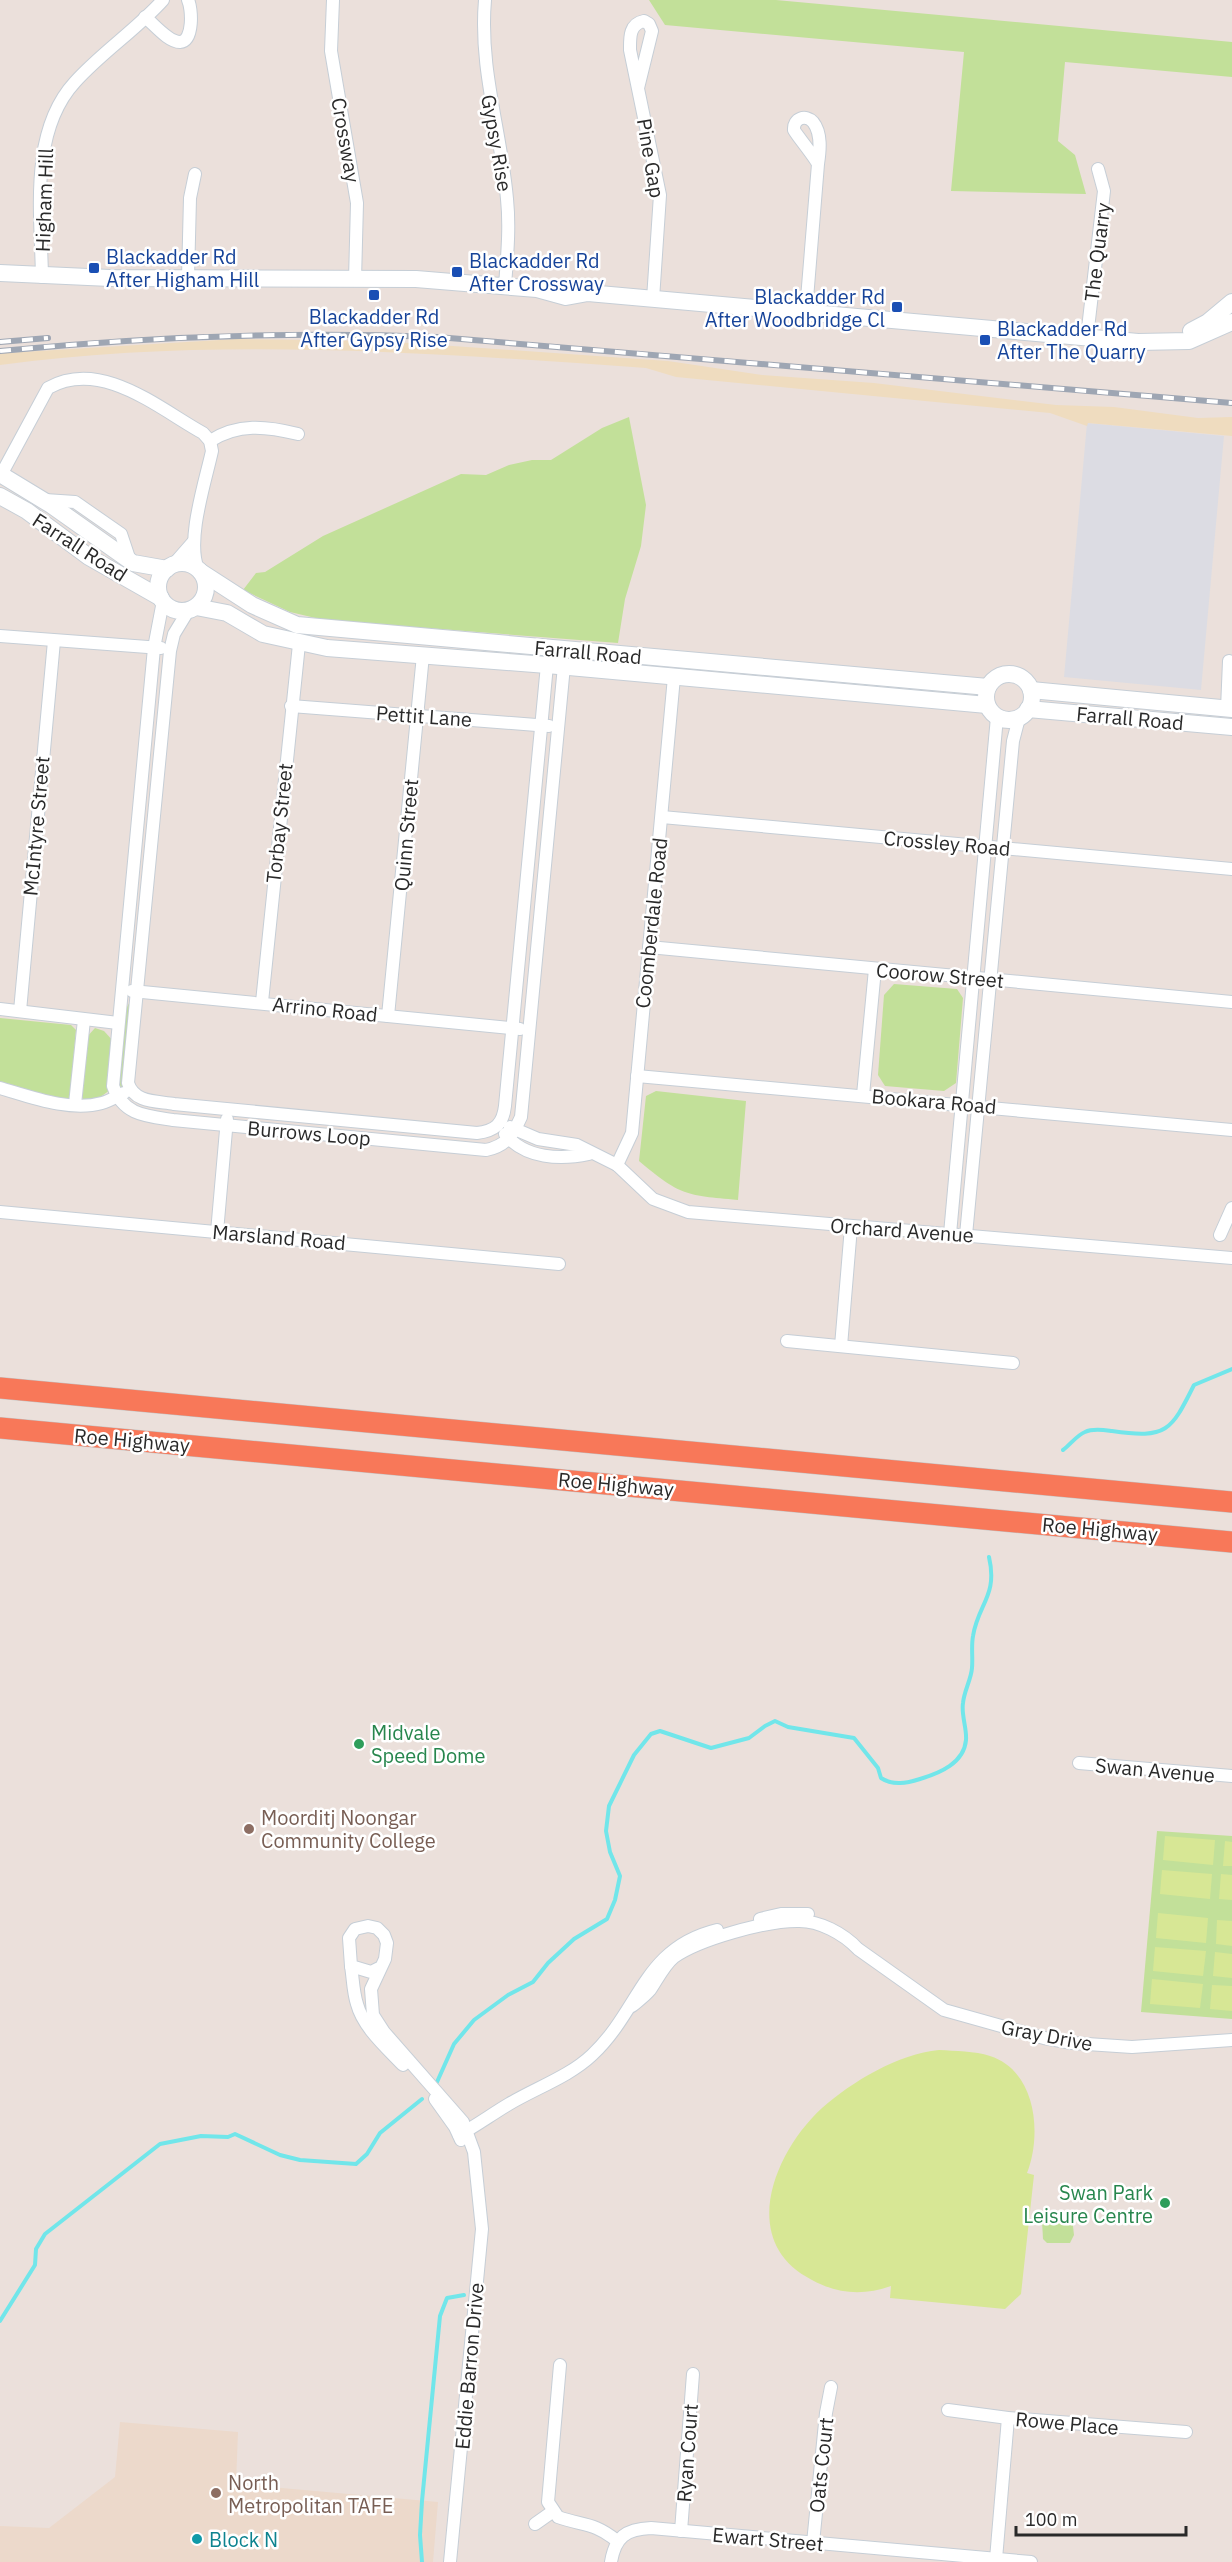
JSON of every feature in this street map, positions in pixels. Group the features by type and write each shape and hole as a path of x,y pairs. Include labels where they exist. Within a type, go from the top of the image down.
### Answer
{"highway":[{"name":"Roe Highway","path":"0,1388 1232,1502"},
{"name":"Roe Highway","path":"0,1428 1232,1542"}],"main road":[{"path":"0,273 42,277 416,279 537,289 566,297 588,293 1165,342 1189,341 1232,322"},
{"path":"1165,342 1208,322 1232,302"},
{"name":"Farrall Road","path":"0,474 130,561 148,567 170,567"},
{"name":"Farrall Road","path":"0,496 27,511 89,557 162,600"},
{"path":"188,564 199,571 206,587 205,594 192,609 172,609 162,600 159,582 170,567 188,564"},
{"name":"Farrall Road","path":"199,571 252,605 297,625 988,687"},
{"name":"Farrall Road","path":"192,609 227,613 263,634 299,644 674,677 992,711"},
{"path":"1013,674 1025,680 1031,690 1032,699 1023,713 1008,720 992,711 988,687 999,675 1013,674"},
{"name":"Farrall Road","path":"1031,690 1229,709"},
{"path":"1062,712 1063,693"},
{"name":"Farrall Road","path":"1023,713 1062,712 1232,727"}],"street":[{"name":"Higham Hill","path":"42,277 42,165 49,128 55,112 75,82 163,0"},
{"path":"145,17 166,36 178,42 183,41 188,37 191,21 188,0"},
{"name":"Crossway","path":"333,0 332,51 357,203 355,280"},
{"name":"Gypsy Rise","path":"485,0 483,34 486,79 507,199 505,286"},
{"name":"Pine Gap","path":"638,88 660,195 653,299"},
{"path":"806,311 818,164"},
{"name":"The Quarry","path":"1087,337 1104,191 1098,169"},
{"path":"188,278 190,198 195,174"},
{"path":"0,474 48,388 69,380 113,382 203,433 210,441 212,451 194,541 194,560 199,571"},
{"path":"210,441 234,429 276,429 298,434"},
{"path":"170,567 194,541"},
{"path":"117,1096 113,1086 118,1023 154,648 162,600"},
{"path":"0,1088 34,1098 75,1104 102,1103 130,1091 128,1083 171,648 179,623 192,609"},
{"path":"0,636 171,648"},
{"name":"McIntyre Street","path":"20,1011 54,641"},
{"name":"Torbay Street","path":"262,1002 299,644"},
{"path":"556,666 542,725 504,1117 499,1125 512,1134 521,1117 527,1030 546,848 557,726 557,649"},
{"name":"Quinn Street","path":"388,1016 423,655"},
{"path":"1229,661 1229,709"},
{"name":"Coomberdale Road","path":"617,1165 632,1134 674,677"},
{"name":"Pettit Lane","path":"291,706 557,726"},
{"path":"950,1234 993,776 992,711"},
{"path":"966,1235 1009,777 1013,741 1023,713"},
{"path":"147,727 163,728"},
{"path":"993,776 1009,777"},
{"path":"142,786 158,787"},
{"path":"536,787 551,789"},
{"name":"Crossley Road","path":"662,817 1232,869"},
{"path":"136,844 153,845"},
{"path":"530,846 546,848"},
{"path":"130,902 147,904"},
{"path":"525,904 540,905"},
{"path":"981,911 997,912"},
{"name":"Coorow Street","path":"649,947 1232,1002"},
{"path":"519,962 534,963"},
{"path":"863,1095 875,969"},
{"name":"Arrino Road","path":"122,990 262,1002 527,1030"},
{"path":"0,1009 118,1023"},
{"path":"75,1104 84,1020"},
{"path":"969,1040 985,1041"},
{"name":"Bookara Road","path":"637,1076 979,1105 1232,1130"},
{"name":"Burrows Loop","path":"130,1091 147,1100 174,1104 477,1133 499,1125"},
{"name":"Burrows Loop","path":"117,1096 123,1105 136,1114 172,1120 455,1148 486,1150 497,1148 512,1134"},
{"path":"172,1120 174,1104"},
{"path":"217,1232 228,1109"},
{"path":"285,1130 287,1115"},
{"path":"340,1136 342,1120"},
{"path":"400,1142 402,1126"},
{"path":"455,1148 457,1131"},
{"name":"Orchard Avenue","path":"512,1134 572,1143 589,1154 617,1165 653,1199 676,1210 1232,1258"},
{"path":"1220,1235 1232,1208"},
{"name":"Marsland Road","path":"0,1212 559,1264"},
{"path":"841,1346 852,1227"},
{"path":"787,1341 1013,1363"},
{"name":"Swan Avenue","path":"1079,1763 1232,1776"},
{"name":"Gray Drive","path":"461,2129 591,2056 632,2006 641,1986 662,1959 688,1939 782,1914 801,1912 836,1924 854,1934 879,1962 944,2010 1044,2038 1072,2043 1132,2047 1232,2040"},
{"name":"Eddie Barron Drive","path":"450,2562 482,2229 474,2152 461,2129 373,2015 371,1989 386,1954 387,1943 382,1932 368,1926 355,1929 350,1934 349,1949 356,2004 361,2014 378,2039 461,2129"},
{"path":"351,1966 371,1972 381,1966"},
{"path":"560,2365 548,2493 552,2512 565,2520 588,2523 617,2541 610,2562"},
{"name":"Ryan Court","path":"681,2531 693,2374"},
{"name":"Oats Court","path":"813,2543 826,2413 831,2387"},
{"name":"Rowe Place","path":"948,2410 1008,2418 1186,2432"},
{"path":"996,2559 1008,2418"},
{"path":"535,2524 552,2512"},
{"name":"Ewart Street","path":"617,2541 625,2532 637,2529 681,2531 813,2543 897,2557 1031,2562"}],"shaded area":[{"path":"1087,423 1224,436 1201,690 1064,677"},
{"name":"North Metropolitan TAFE","path":"120,2422 238,2432 236,2484 438,2502 433,2562 0,2562 0,2526 49,2528 115,2477"}],"green space":[{"path":"649,0 776,0 1232,42 1232,77 1065,62 1058,141 1075,155 1086,194 951,191 964,52 665,25"},
{"path":"629,417 646,505 641,546 625,599 618,643 324,620 290,612 243,590 256,573 265,572 323,536 461,474 486,475 509,465 532,460 551,460 602,428"},
{"path":"894,984 957,989 963,998 956,1083 944,1091 885,1086 878,1075 884,995"},
{"path":"131,1000 121,1090 117,1070 123,1014"},
{"path":"0,1018 71,1025 76,1030 70,1098 66,1100 0,1087"},
{"path":"95,1028 104,1031 114,1042 110,1090 99,1098 84,1100 81,1096 86,1038"},
{"path":"656,1091 746,1101 738,1200 684,1192 639,1161 646,1096"},
{"path":"1157,1831 1232,1836 1232,2019 1141,2012"},
{"path":"1165,1836 1215,1840 1213,1865 1163,1860"},
{"path":"1225,1841 1232,1842 1232,1866 1223,1866"},
{"path":"1162,1870 1212,1874 1210,1899 1160,1894"},
{"path":"1221,1874 1232,1875 1232,1900 1219,1899"},
{"path":"1158,1913 1208,1918 1206,1943 1156,1938"},
{"path":"1217,1920 1232,1921 1232,1946 1216,1944"},
{"path":"1155,1947 1206,1951 1203,1976 1153,1971"},
{"path":"1215,1952 1232,1954 1232,1978 1213,1976"},
{"path":"1152,1979 1203,1984 1200,2008 1150,2004"},
{"path":"1212,1985 1232,1986 1232,2011 1210,2009"},
{"path":"939,2050 984,2054 1006,2064 1018,2075 1032,2106 1034,2141 1027,2173 1034,2175 1021,2294 1005,2309 890,2298 891,2286 861,2292 841,2291 812,2280 789,2264 775,2243 770,2220 771,2196 778,2172 805,2126 822,2108 877,2070 908,2057"},
{"path":"1048,2214 1072,2218 1074,2235 1070,2243 1047,2243 1043,2239 1042,2221"}],"sand":[{"path":"236,339 381,341 668,361 762,375 874,383 1056,405 1114,407 1198,418 1232,417 1232,436 1088,423 1087,426 1050,413 676,377 646,368 484,357 242,349 81,356 0,365 0,354 6,353"}],"waterway":[{"path":"1063,1450 1079,1435 1091,1430 1145,1434 1165,1428 1179,1413 1194,1385 1232,1369"},
{"path":"437,2082 454,2044 474,2020 508,1995 533,1982 548,1963 574,1939 607,1919 615,1900 620,1876 610,1852 606,1831 609,1806 634,1755 651,1734 660,1731 711,1748 749,1738 775,1721 788,1727 854,1738 878,1768 881,1778 895,1783 928,1777 956,1761 961,1755 966,1740 963,1703 971,1672 975,1625 991,1581 989,1557"},
{"path":"0,2321 35,2265 36,2249 45,2234 160,2144 201,2136 228,2137 235,2134 280,2155 300,2160 356,2164 367,2154 380,2133 422,2099"},
{"path":"422,2562 420,2535 422,2501 440,2316 447,2298 464,2295"}],"railway":[{"path":"0,351 218,336 437,337 1232,403"},
{"path":"0,342 48,338"}],"place":[{"name":"Blackadder Rd After Higham Hill","path":"94,268"},
{"name":"Blackadder Rd After Crossway","path":"457,272"},
{"name":"Blackadder Rd After Gypsy Rise","path":"374,295"},
{"name":"Blackadder Rd After Woodbridge Cl","path":"897,307"},
{"name":"Blackadder Rd After The Quarry","path":"985,340"},
{"name":"Midvale Speed Dome","path":"359,1744"},
{"name":"Moorditj Noongar Community College","path":"249,1829"},
{"name":"Swan Park Leisure Centre","path":"1165,2203"},
{"name":"North Metropolitan TAFE","path":"216,2493"},
{"name":"Block N","path":"197,2539"}]}
